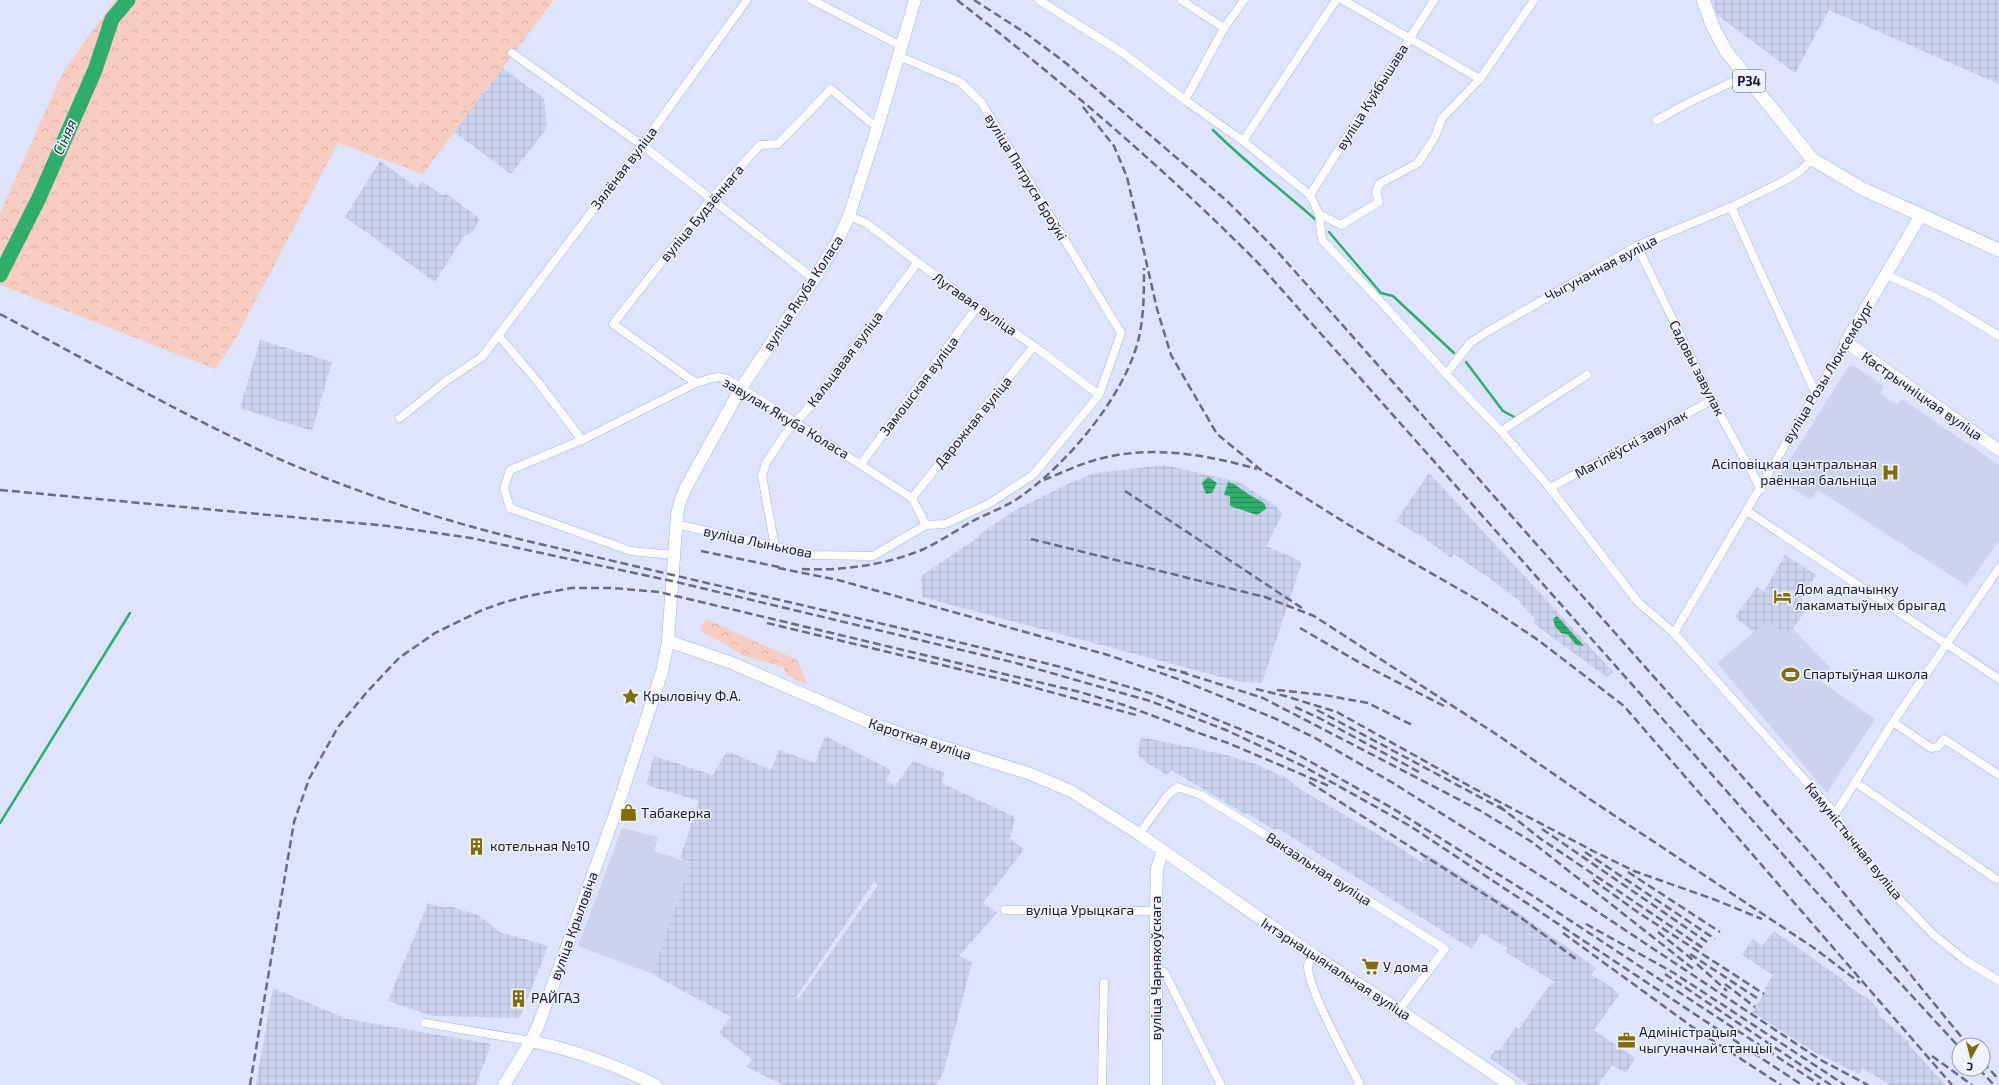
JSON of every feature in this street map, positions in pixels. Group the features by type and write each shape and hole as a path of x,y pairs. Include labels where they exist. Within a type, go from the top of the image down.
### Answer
{"main road":[{"name":"Р34","path":"1703,0 1713,27 1726,51 1812,159 1863,188 1999,250"}],"street":[{"name":"Зялёная вуліца","path":"400,418 446,381 482,357 642,145 747,0"},
{"name":"вуліца Пятруся Броўкі","path":"812,0 900,52 908,60 960,82 981,102 1121,333"},
{"name":"вуліца Якуба Коласа","path":"673,575 676,524 680,502 686,487 741,388 814,279 837,242 849,216 878,126 915,0"},
{"path":"1039,0 1123,53 1184,100 1243,141 1310,195"},
{"path":"1181,0 1224,28"},
{"path":"1184,100 1224,28 1244,0"},
{"path":"1243,141 1336,0"},
{"path":"1343,0 1409,39 1480,78"},
{"name":"вуліца Куйбышава","path":"1310,195 1434,0"},
{"path":"1319,214 1341,224 1379,202 1376,192 1379,184 1418,163 1435,137 1442,118 1480,78 1534,0"},
{"path":"512,53 642,145 814,279"},
{"path":"1658,120 1690,102 1745,76"},
{"name":"вуліца Будзённага","path":"696,383 613,324 711,200 760,145 778,144 831,89 870,122 878,126"},
{"name":"Чыгуначная вуліца","path":"1446,374 1470,343 1487,332 1637,246 1731,207 1800,171 1812,159"},
{"name":"Камуністычная вуліца","path":"1310,195 1319,214 1322,240 1501,431 1550,488 1638,602 1674,633 1835,814 1853,843 1892,892 1935,936 1965,960 1999,981"},
{"path":"1731,207 1815,392"},
{"name":"вуліца Розы Люксембург","path":"1674,633 1761,489 1815,392 1887,275 1921,215"},
{"name":"Лугавая вуліца","path":"849,216 866,223 977,308 1034,346 1099,395"},
{"name":"Садовы завулак","path":"1637,246 1712,400 1761,489"},
{"name":"Кальцавая вуліца","path":"775,547 762,476 766,463 786,434 813,403 917,263"},
{"path":"1887,275 1933,296 1999,336"},
{"name":"Замошская вуліца","path":"861,464 977,308"},
{"name":"вуліца Лынькова","path":"676,524 812,555 873,556 926,525 945,524 990,503 1033,475 1099,395 1121,333"},
{"path":"498,335 538,382 582,440"},
{"name":"Кастрычніцкая вуліца","path":"1846,342 1999,450"},
{"name":"Дарожная вуліца","path":"912,498 1034,346"},
{"path":"1501,431 1587,375"},
{"name":"завулак Якуба Коласа","path":"674,555 631,551 510,508 504,488 510,470 582,440 696,383 719,377 728,379 912,498 926,525"},
{"name":"Магілёўскі завулак","path":"1550,488 1712,400"},
{"path":"1747,511 1999,679"},
{"path":"1835,814 1893,722 1999,568"},
{"name":"вуліца Крыловіча","path":"504,1085 531,1041 616,811 662,672 668,641 673,575"},
{"name":"Кароткая вуліца","path":"668,641 732,663 875,725 1028,773 1051,782 1083,798 1163,851"},
{"path":"1893,722 1931,748 1938,747 1944,739 1999,775"},
{"path":"1855,782 1996,879"},
{"name":"Вакзальная вуліца","path":"1139,834 1167,796 1177,787 1201,795 1445,949 1399,1010"},
{"name":"вуліца Чарняхоўскага","path":"1156,1085 1155,970 1157,868 1163,851"},
{"name":"Інтэрнацыянальная вуліца","path":"1163,851 1313,955 1399,1010 1510,1085"},
{"name":"вуліца Урыцкага","path":"1005,910 1156,911"},
{"path":"1313,955 1308,964 1308,969 1316,992 1360,1085"},
{"path":"1155,970 1164,972 1167,977 1221,1085"},
{"path":"1102,1085 1104,983"},
{"path":"425,1023 548,1045 625,1070 656,1085"}],"shaded area":[{"path":"1712,0 1999,0 1999,84 1829,10 1795,73 1717,15"},
{"path":"493,61 544,98 547,128 511,174 447,127"},
{"path":"380,161 417,188 422,181 443,196 446,193 480,219 472,233 464,236 435,282 345,217"},
{"path":"260,340 332,362 312,431 240,408"},
{"name":"Асіповіцкая цэнтральная раённая бальніца","path":"1853,365 1884,386 1880,394 1897,404 1902,399 1999,465 1999,541 1967,586 1818,490 1810,499 1777,480 1848,367"},
{"path":"1164,465 1239,482 1277,507 1282,514 1266,546 1299,560 1301,565 1262,683 1240,682 922,597 921,576 979,537 980,534 1017,509 1074,481 1096,473"},
{"path":"1429,473 1613,672 1607,677 1534,624 1535,619 1517,599 1489,578 1454,554 1451,558 1419,534 1418,535 1396,521"},
{"path":"1208,477 1217,483 1212,493 1206,494 1202,483"},
{"path":"1228,482 1265,504 1266,509 1257,515 1230,506 1230,496 1224,495"},
{"path":"1785,555 1816,575 1802,596 1805,611 1793,629 1791,628 1785,634 1767,621 1754,632 1735,617 1757,587 1764,592"},
{"path":"1557,616 1584,646 1576,645 1568,635 1561,633 1555,626 1553,619"},
{"path":"1767,621 1785,634 1791,627 1831,668 1822,682 1875,719 1827,793 1717,663"},
{"path":"825,736 891,770 886,780 895,786 913,761 945,773 942,781 944,784 1015,817 1010,839 1024,849 983,903 997,913 959,956 972,962 944,1071 936,1085 783,1085 747,1067 752,1059 719,1033 731,1017 652,974 691,863 680,858 699,801 646,785 654,756 713,775 727,751 771,770 779,750 815,763","holes":["874,882 878,885 800,997 795,999"]},
{"path":"1141,737 1227,755 1258,765 1288,779 1298,788 1396,845 1421,862 1427,854 1512,908 1596,968 1591,975 1609,985 1618,993 1619,995 1594,1030 1635,1058 1626,1073 1612,1065 1598,1085 1529,1085 1490,1058 1495,1050 1500,1050 1516,1027 1519,1029 1551,983 1553,985 1555,982 1505,952 1508,948 1481,933 1472,949 1277,828 1275,830 1247,813 1245,814 1171,770 1167,775 1147,763 1138,755"},
{"path":"622,828 658,837 654,851 691,863 652,974 578,946"},
{"path":"428,903 445,908 449,906 478,915 500,932 548,946 520,1018 433,1016 388,1001"},
{"path":"1774,931 1842,979 1848,986 1871,1001 1879,1011 1880,1016 1909,1042 1908,1044 1945,1085 1890,1085 1862,1068 1859,1074 1816,1053 1752,1012 1766,990 1764,989 1773,975 1742,955 1753,939 1762,946"},
{"path":"273,988 347,1019 491,1044 476,1085 256,1085"}],"green space":[{"path":"115,0 554,0 423,174 338,143 234,342 215,369 0,285 0,213 63,72"},
{"path":"706,619 797,660 808,685 787,675 783,667 744,656 700,630"}],"waterway":[{"name":"Сіняя","path":"0,275 39,198 95,70 112,19 128,0"},
{"path":"1213,130 1251,165 1316,220"},
{"path":"1329,232 1381,293 1393,296 1454,353"},
{"path":"1466,362 1503,411 1516,418"},
{"path":"0,823 130,613"}],"railway":[{"path":"957,0 1036,62 1150,160 1259,264 1809,884 1951,1038"},
{"path":"974,0 1027,34 1067,64 1227,201 1276,250 1825,870 1961,1037"},
{"path":"1083,107 1114,146 1127,177 1157,309 1171,355 1217,434 1261,470 1365,535 1483,603 1538,640 1624,706 1952,1085"},
{"path":"802,569 833,569 864,566 909,555 924,549 971,522 1012,502 1036,485 1074,449 1108,405 1121,382 1132,359 1141,329 1144,294 1144,268"},
{"path":"0,314 138,389 279,459 400,505 461,524 523,540 1061,667 1153,694 1265,739 1302,757 1392,808 1533,896 1820,1085"},
{"path":"1044,480 1092,461 1133,453 1154,452 1196,455 1257,469"},
{"path":"0,490 388,526 471,538 672,581 1016,663 1150,701 1226,730 1301,765 1410,826 1802,1085"},
{"path":"1125,491 1302,608"},
{"path":"1031,539 1265,597 1314,616 1499,736 1594,802 1814,948 1860,983"},
{"path":"701,551 784,568"},
{"path":"778,568 838,580 1108,655 1181,680 1274,718 1317,739 1393,783 1589,906 1819,1059 1868,1085"},
{"path":"250,1085 294,822 309,779 338,727 367,692 399,658 435,633 482,610 528,596 571,588 613,588 659,592 1080,692 1124,705 1191,730"},
{"path":"767,623 1017,683 1136,715"},
{"path":"1300,628 1362,664 1444,706"},
{"path":"1157,666 1187,673"},
{"path":"1181,672 1263,698 1479,810 1532,842 1696,971"},
{"path":"1256,689 1337,712 1473,788 1634,871 1713,899 1762,919"},
{"path":"1277,690 1324,695 1368,703 1412,725"},
{"path":"1295,707 1319,718 1419,772"},
{"path":"1317,710 1504,810"},
{"path":"1187,729 1228,743 1329,786"},
{"path":"1309,782 1520,917 1576,959"},
{"path":"1499,806 1541,839 1706,950"},
{"path":"1542,829 1710,944"},
{"path":"1585,852 1715,939"},
{"path":"1628,872 1720,932"},
{"path":"1593,880 1639,913 1764,994"},
{"path":"1586,924 1674,973 1845,1085"},
{"path":"1658,932 1693,960"},
{"path":"1563,933 1698,1031 1781,1085"},
{"path":"1690,954 1760,1000"},
{"path":"1697,964 1727,991"},
{"path":"1665,974 1831,1085"},
{"path":"1725,984 1755,1007"},
{"path":"1932,1056 1972,1085"},
{"path":"1991,1071 1999,1080"},
{"path":"1986,1077 1994,1085"}],"place":[{"name":"Асіповіцкая цэнтральная раённая бальніца","path":"1890,472"},
{"name":"Дом адпачынку лакаматыўных брыгад","path":"1782,597"},
{"name":"Спартыўная школа","path":"1790,674"},
{"name":"Крыловічу Ф.А.","path":"630,696"},
{"name":"Табакерка","path":"628,813"},
{"name":"котельная №10","path":"477,846"},
{"name":"У дома","path":"1370,967"},
{"name":"РАЙГАЗ","path":"518,998"},
{"name":"Адміністрацыя чыгуначнай станцыі","path":"1626,1040"}]}
